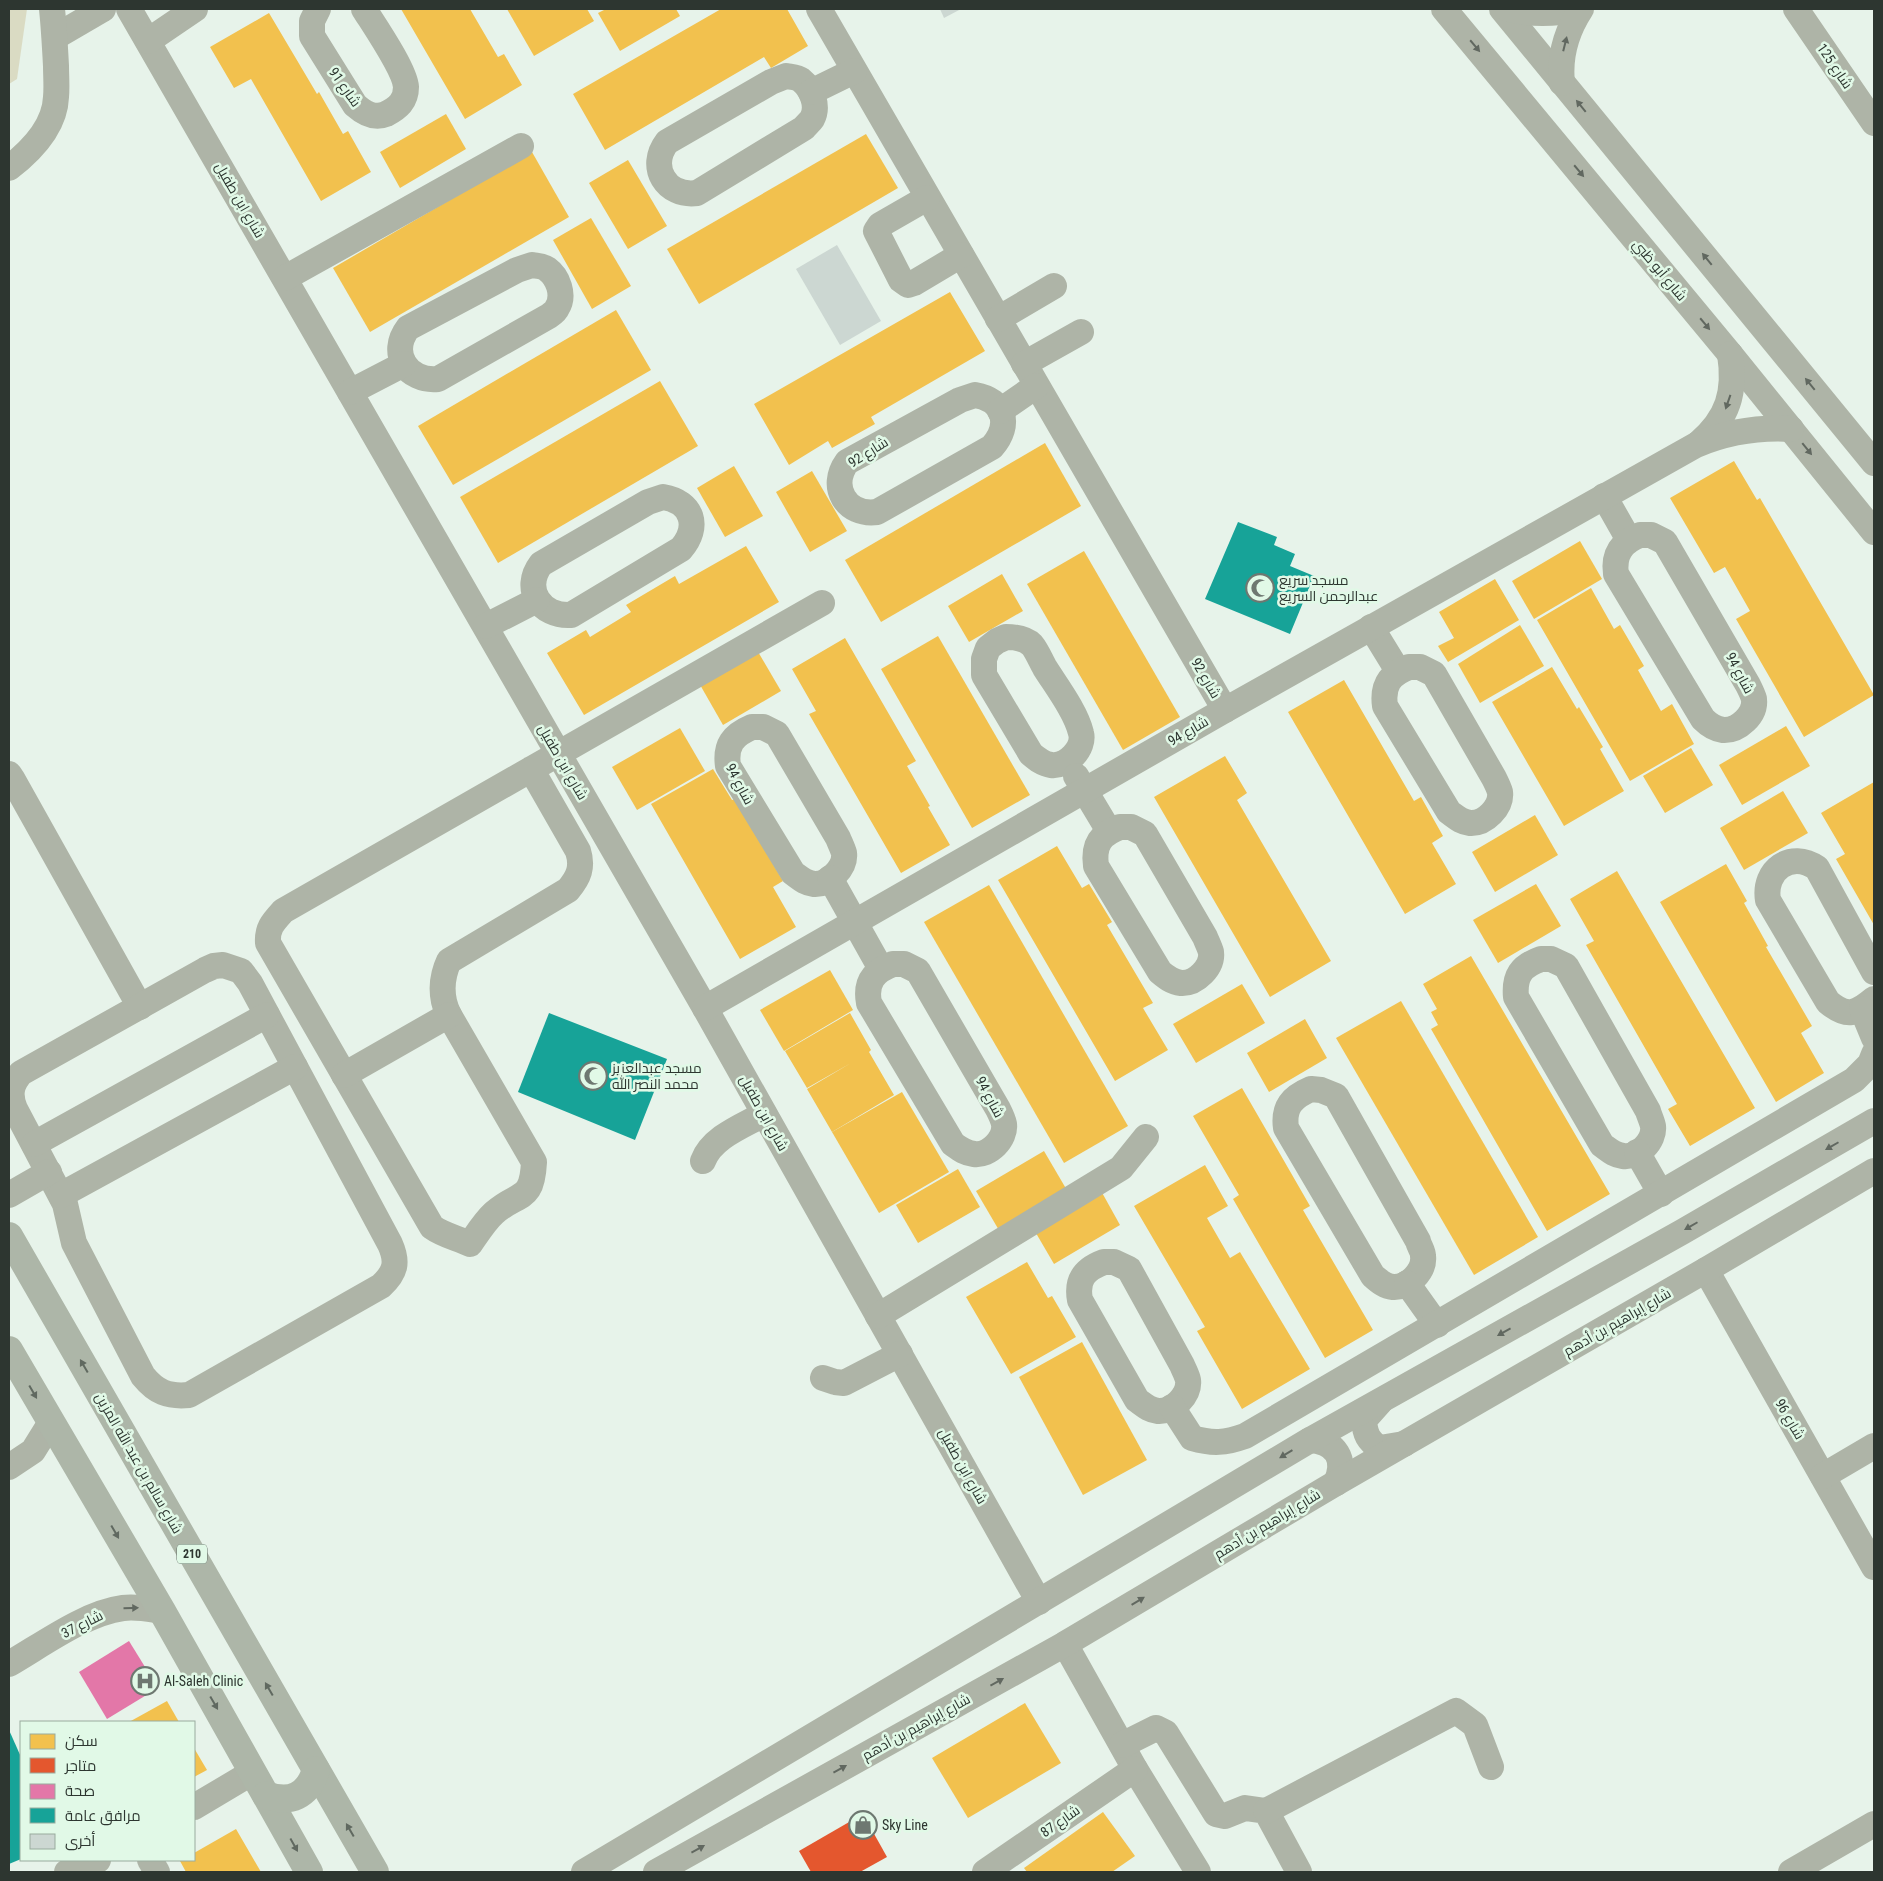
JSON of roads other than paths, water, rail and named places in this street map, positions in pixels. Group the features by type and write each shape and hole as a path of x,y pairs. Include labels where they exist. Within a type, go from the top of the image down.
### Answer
{"main road":[{"name":"شارع سالم بن عبد الله المزين","path":"9,1236 375,1872"},
{"path":"9,1350 162,1611 309,1872"},
{"path":"259,1784 282,1799 297,1796 310,1785 316,1770"}],"street":[{"path":"9,168 26,154 40,138 50,119 56,98 55,37 52,9"},
{"path":"55,37 103,9"},
{"name":"شارع ابن طفيل","path":"129,9 705,1008 1039,1602"},
{"path":"148,41 195,9"},
{"name":"شارع 91","path":"318,9 312,21 312,36 355,105 364,113 381,116 402,102 406,85 400,70 364,9"},
{"name":"شارع 92","path":"819,9 1225,710"},
{"name":"شارع أبو ظبي","path":"1444,9 1730,354 1874,532"},
{"path":"1502,9 1874,463"},
{"path":"1508,9 1535,13 1553,13 1581,9"},
{"path":"1562,82 1561,70 1564,44 1568,31 1581,9"},
{"name":"شارع 125","path":"1796,9 1874,123"},
{"path":"811,92 854,71"},
{"path":"786,76 802,81 811,92 815,103 815,110 812,119 804,128 697,193 681,193 671,188 663,179 659,167 660,156 667,142 771,82 786,76"},
{"path":"285,278 521,146"},
{"path":"927,198 880,225 876,231 902,280 908,285 914,283 961,255"},
{"path":"532,265 548,269 557,281 561,291 561,298 558,308 549,316 438,379 422,378 412,373 404,364 400,352 401,342 408,328 517,270 532,265"},
{"path":"998,318 1054,286"},
{"path":"1000,411 1030,375 1080,332"},
{"name":"شارع 94","path":"1696,445 1709,434 1720,420 1728,405 1733,372 1730,354"},
{"path":"350,392 404,364"},
{"name":"شارع 92","path":"975,395 991,400 1000,411 1004,421 1004,428 1000,438 992,447 877,512 861,512 851,507 844,498 840,486 840,476 847,462 960,400 975,395"},
{"name":"شارع 94","path":"705,1008 1225,710 1696,445 1727,433 1742,430 1758,428 1791,429"},
{"path":"1604,496 1629,540"},
{"path":"663,497 674,499 680,502 688,513 693,523 692,530 689,540 681,549 571,614 555,614 545,609 537,600 533,588 534,578 541,564 648,502 663,497"},
{"name":"شارع 94","path":"1640,536 1651,536 1665,542 1748,685 1754,699 1750,716 1738,726 1729,730 1722,730 1712,727 1703,719 1616,574 1616,558 1620,548 1629,540 1640,536"},
{"path":"486,626 537,600"},
{"path":"531,769 578,851 581,862 578,878 568,890 449,960 444,972 442,990 446,1009 534,1162 534,1178 529,1190 494,1214 470,1244 453,1236 440,1234 432,1227 268,943 267,934 270,924 283,911 558,753 822,603"},
{"path":"1371,628 1398,671"},
{"path":"1006,637 1017,638 1031,644 1076,720 1082,734 1080,745 1078,751 1066,761 1057,765 1050,765 1040,762 1031,754 984,674 984,659 988,648 997,641 1006,637"},
{"path":"1409,667 1420,667 1434,674 1494,778 1500,792 1496,809 1484,819 1475,823 1468,823 1458,820 1449,812 1385,706 1385,690 1390,679 1398,671 1409,667"},
{"name":"شارع 94","path":"752,728 763,728 777,734 838,838 844,853 840,870 830,878 819,884 812,884 802,880 793,873 728,766 727,750 732,740 741,732 752,728"},
{"path":"1066,761 1109,831"},
{"path":"9,774 140,1007"},
{"path":"550,803 578,788"},
{"path":"1120,827 1131,827 1145,834 1205,937 1211,952 1207,969 1195,979 1186,983 1179,983 1169,980 1160,972 1096,866 1096,850 1100,839 1109,831 1120,827"},
{"path":"1874,972 1817,868 1811,864 1792,861 1780,866 1772,874 1767,884 1768,900 1828,1002 1837,1010 1847,1013 1854,1013 1868,1004 1874,1038"},
{"path":"830,878 881,969"},
{"path":"1540,958 1551,958 1566,966 1648,1111 1653,1126 1652,1136 1649,1142 1638,1152 1628,1156 1621,1156 1612,1153 1602,1145 1516,997 1516,982 1521,971 1528,964 1540,958"},
{"name":"شارع 94","path":"893,964 904,964 918,971 998,1109 1004,1124 1000,1140 988,1150 979,1154 972,1154 962,1151 953,1144 869,1003 868,987 873,976 881,969 893,964"},
{"path":"223,965 241,971 250,983 267,1015 390,1244 395,1255 395,1267 390,1278 381,1286 189,1395 176,1396 163,1393 151,1386 143,1376 74,1243 68,1213 61,1196 12,1102 11,1094 16,1078 21,1072 214,966 223,965"},
{"path":"34,1144 267,1015"},
{"path":"344,1075 449,1015"},
{"path":"1172,1407 1192,1438 1208,1443 1229,1441 1245,1436 1854,1080 1870,1064 1874,1054"},
{"path":"61,1196 295,1067"},
{"path":"1311,1089 1321,1090 1336,1096 1423,1256 1420,1273 1407,1283 1398,1287 1392,1287 1382,1284 1373,1276 1286,1128 1286,1112 1291,1102 1299,1094 1311,1089"},
{"path":"703,1161 707,1151 714,1143 764,1114"},
{"path":"584,1872 612,1863 1039,1602 1310,1440 1874,1121"},
{"path":"878,1316 1121,1168 1146,1137"},
{"path":"1638,1152 1661,1194"},
{"name":"شارع إبراهيم بن أدهم","path":"656,1872 1065,1644 1336,1483 1874,1171"},
{"path":"9,1195 49,1172"},
{"path":"1572,1245 1592,1282"},
{"path":"1104,1262 1114,1262 1129,1269 1182,1365 1188,1380 1187,1391 1184,1397 1172,1407 1163,1411 1156,1411 1146,1407 1137,1400 1080,1300 1079,1285 1084,1274 1092,1266 1104,1262"},
{"name":"شارع 96","path":"1706,1270 1874,1567"},
{"path":"1515,1279 1534,1315"},
{"path":"1407,1283 1437,1324"},
{"path":"823,1378 835,1382 844,1382 900,1354"},
{"path":"1382,1399 1364,1420 1365,1433 1371,1442 1380,1448 1406,1444"},
{"path":"9,1467 33,1451 51,1422"},
{"path":"1310,1440 1330,1445 1337,1453 1341,1463 1340,1474 1336,1483"},
{"path":"1823,1476 1874,1446"},
{"name":"شارع 37","path":"9,1664 90,1618 107,1611 125,1608 144,1608 162,1611"},
{"path":"1065,1644 1135,1769 1198,1872"},
{"path":"1122,1745 1156,1728 1166,1733 1216,1814 1225,1816 1245,1808 1266,1811 1456,1711 1475,1725 1491,1767"},
{"name":"شارع 87","path":"985,1872 1135,1769"},
{"path":"195,1807 259,1784"},
{"path":"1266,1811 1299,1872"},
{"path":"1791,1872 1874,1824"},
{"path":"67,1872 95,1861"},
{"path":"151,1861 157,1872"}],"place":[{"name":"مسجد سريع عبدالرحمن السريع","path":"1260,588"},
{"name":"مسجد عبدالعزيز محمد النصر الله","path":"593,1076"},
{"name":"Al-Saleh Clinic","path":"145,1681"},
{"name":"Sky Line","path":"863,1825"}]}
